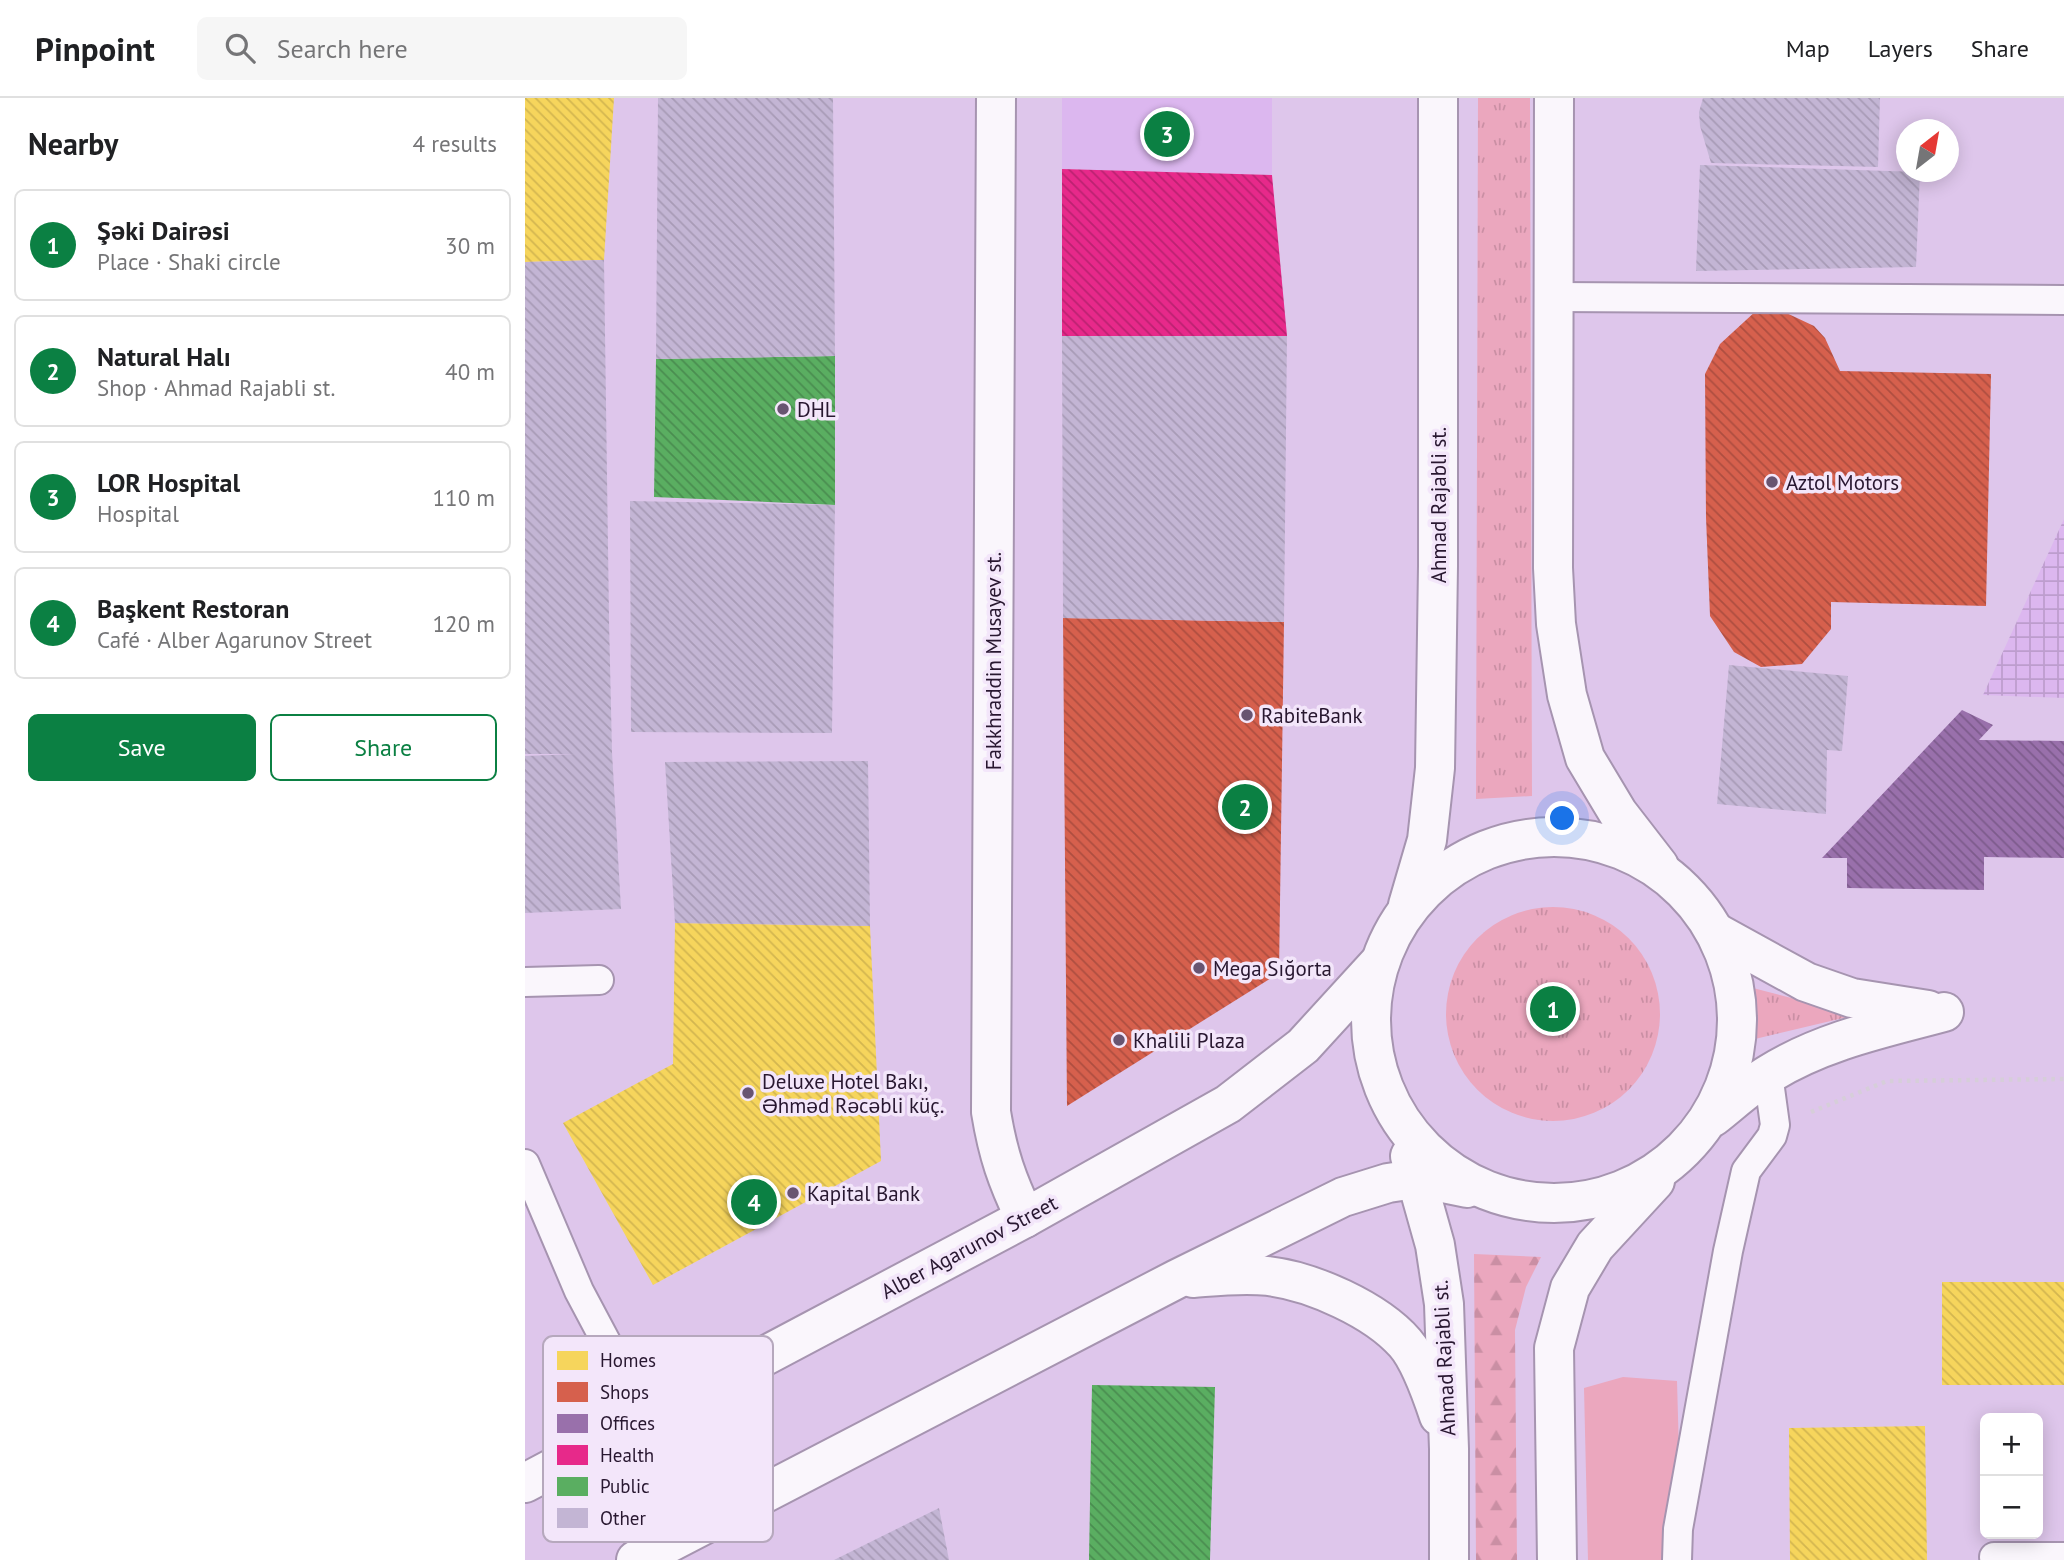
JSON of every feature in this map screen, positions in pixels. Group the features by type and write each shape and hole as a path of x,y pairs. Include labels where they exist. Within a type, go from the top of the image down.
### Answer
{"main road":[{"name":"Fakkhraddin Musayev st.","path":"996,98 991,1112 997,1151 1025,1218"},
{"name":"Ahmad Rajabli st.","path":"1407,909 1427,841 1435,768 1438,98"},
{"path":"1555,98 1553,568 1556,624 1567,695 1585,758 1618,813 1715,932 1733,978 1738,1027 1729,1075 1709,1121"},
{"path":"1493,1194 1457,1176 1425,1152 1399,1120 1377,1070 1370,1017 1378,964 1407,909 1441,875 1483,850 1529,838 1578,838 1625,852 1667,876"},
{"path":"1557,1560 1554,1348 1570,1287 1595,1246 1709,1121 1768,1074 1840,1041 1944,1012 1840,994 1806,982 1715,932"},
{"name":"Alber Agarunov Street","path":"773,1352 1025,1218 1229,1104 1303,1046 1378,964"},
{"name":"Ahmad Rajabli st.","path":"1399,1120 1435,1245 1444,1304 1449,1449 1449,1560"},
{"path":"773,1489 1177,1279 1343,1197 1388,1183 1417,1180 1541,1203 1590,1201 1635,1185 1676,1158"},
{"path":"1177,1279 1227,1275 1270,1276 1334,1294 1375,1317 1406,1344 1430,1390 1449,1449"},
{"name":"Alber Agarunov Street","path":"525,1483 543,1474"},
{"path":"636,1560 671,1542"}],"lane":[{"path":"1555,297 2064,300"},
{"path":"525,982 599,980"},
{"path":"1677,1560 1678,1529 1746,1171 1772,1136 1775,1125 1768,1074"},
{"path":"525,1164 579,1292 603,1336"},
{"path":"1994,1557 2064,1557"}],"path":[{"path":"1772,1136 1811,1112 1887,1081 2064,1079"}],"shaded area":[{"path":"1062,98 1272,98 1272,175 1062,169"},
{"path":"2064,519 2064,698 1983,695"}],"green space":[{"path":"1478,98 1530,98 1532,796 1476,799"},
{"path":"1553,907 1594,915 1629,938 1652,973 1660,1014 1652,1055 1629,1090 1594,1113 1553,1121 1512,1113 1477,1090 1454,1055 1446,1014 1454,973 1477,938 1512,915"},
{"path":"1753,988 1856,1015 1755,1039"},
{"path":"1474,1254 1541,1257 1526,1287 1515,1330 1517,1560 1476,1560"},
{"path":"1623,1377 1677,1381 1682,1560 1588,1560 1584,1388"}],"building: Homes":[{"path":"525,98 614,98 604,260 525,262"},
{"name":"Deluxe Hotel Bakı, Əhməd Rəcəbli küç.","path":"675,923 870,926 881,1161 653,1285 563,1123 673,1064"},
{"path":"1942,1282 2064,1282 2064,1385 1942,1385"},
{"path":"1925,1426 1927,1560 1790,1560 1789,1428"}],"building: Shops":[{"path":"1757,310 1780,310 1814,326 1825,338 1840,371 1991,374 1986,606 1831,602 1831,629 1802,664 1761,667 1734,652 1710,616 1705,374 1720,344"},
{"path":"1063,618 1284,622 1279,973 1067,1106"}],"building: Offices":[{"path":"1962,710 1993,725 1979,740 2064,741 2064,858 1984,857 1984,890 1847,888 1847,858 1822,858"}],"building: Health":[{"path":"1062,169 1272,175 1287,336 1062,336"}],"building: Public":[{"path":"835,356 835,505 654,497 656,359"},
{"path":"1092,1385 1215,1387 1210,1560 1089,1560"}],"building: Other":[{"path":"658,98 833,98 835,356 656,359"},
{"path":"1703,98 1880,98 1878,167 1711,163 1700,126 1699,112"},
{"path":"1700,165 1896,171 1896,182 1920,182 1916,267 1696,271"},
{"path":"604,260 612,752 621,909 525,913 525,756 575,754 525,754 525,262"},
{"path":"1062,336 1287,336 1284,622 1063,618"},
{"path":"630,501 835,505 832,733 631,732"},
{"path":"1729,665 1848,676 1842,751 1827,750 1826,814 1717,804"},
{"path":"868,761 870,926 675,923 665,762"},
{"path":"939,1508 949,1560 834,1560"}],"place":[{"name":"LOR Hospital","path":"1167,134"},
{"name":"DHL","path":"783,409"},
{"name":"Aztol Motors","path":"1772,482"},
{"name":"RabiteBank","path":"1247,715"},
{"name":"Natural Halı","path":"1245,807"},
{"name":"Mega Sığorta","path":"1199,968"},
{"name":"Şəki Dairəsi","path":"1553,1009"},
{"name":"Khalili Plaza","path":"1119,1040"},
{"name":"Deluxe Hotel Bakı, Əhməd Rəcəbli küç.","path":"748,1093"},
{"name":"Kapital Bank","path":"793,1193"},
{"name":"Başkent Restoran","path":"754,1202"}]}
